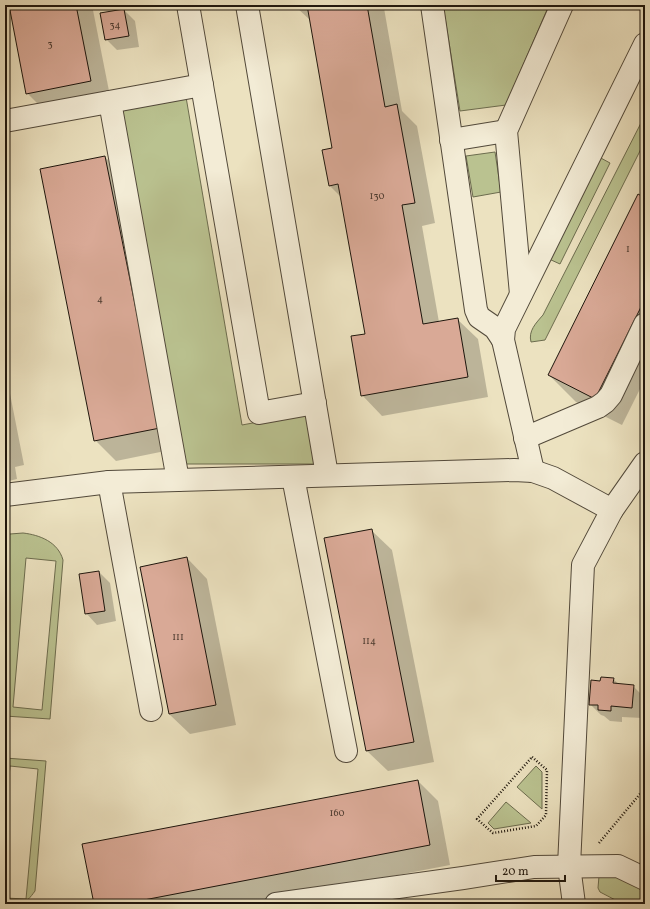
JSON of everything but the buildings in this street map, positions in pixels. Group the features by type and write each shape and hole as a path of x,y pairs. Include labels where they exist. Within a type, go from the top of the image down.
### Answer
{"lane":[{"path":"188,5 259,413 315,402"},
{"path":"247,5 327,475"},
{"path":"432,5 476,310 480,317 496,328 503,340 533,471"},
{"path":"521,294 506,131 562,5"},
{"path":"503,340 504,329 645,44"},
{"path":"5,121 202,85"},
{"path":"110,102 178,480"},
{"path":"451,140 506,131"},
{"path":"525,438 598,407 605,402 611,395 645,324"},
{"path":"574,904 579,866 583,565 612,510 645,463"},
{"path":"5,495 109,482 514,470 533,471 553,478 612,510"},
{"path":"293,476 346,751"},
{"path":"109,482 151,710"},
{"path":"276,904 534,867 618,866 645,879"}],"path":[{"path":"532,757 547,770 546,815 536,826 493,833 477,819 532,757"},
{"path":"579,866 590,857 593,849 645,788"}],"green space":[{"path":"443,5 549,5 506,105 460,111"},
{"path":"186,97 242,425 306,413 314,464 182,464 118,108"},
{"path":"642,121 645,121 645,141 545,340 531,342 530,338 533,327 543,315"},
{"path":"495,152 501,192 473,197 466,156"},
{"path":"599,157 610,163 560,264 549,259"},
{"path":"23,533 48,540 57,548 63,560 50,719 5,716 5,536","holes":["26,558 56,561 42,710 13,707"]},
{"path":"5,758 46,761 35,891 23,903 15,904 5,904 5,898 26,899 38,769 10,766 5,824"},
{"path":"536,766 542,772 542,809 517,787"},
{"path":"506,802 531,823 494,829 488,823"},
{"path":"607,871 645,891 645,904 623,904 600,892 598,888 599,876"}]}
